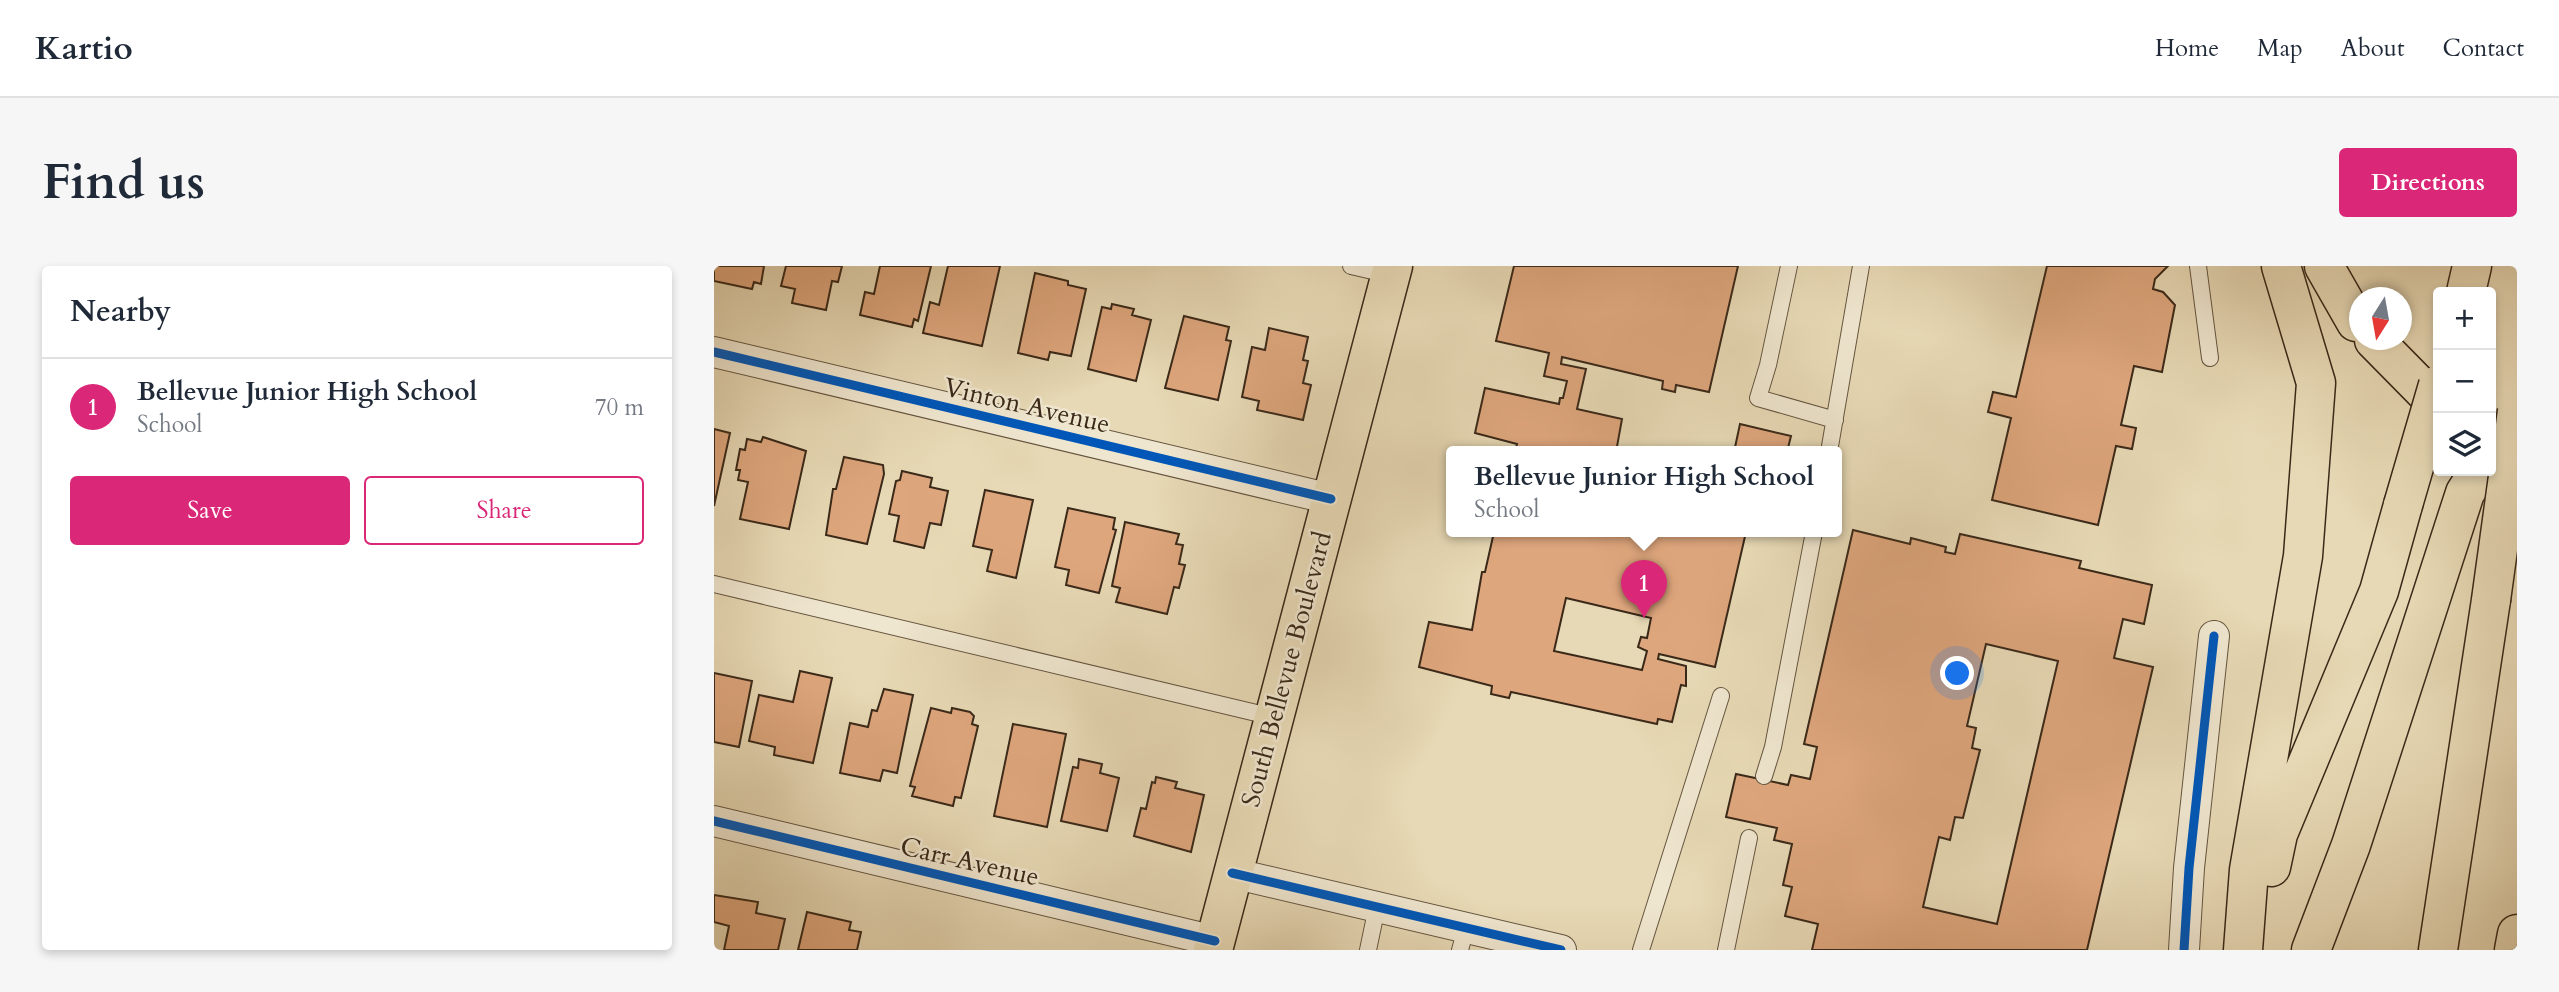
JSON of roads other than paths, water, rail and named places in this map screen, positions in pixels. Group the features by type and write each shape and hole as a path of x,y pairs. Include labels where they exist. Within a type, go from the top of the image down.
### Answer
{"main road":[{"path":"2243,950 2249,870 2303,556 2316,383 2281,266"},
{"path":"2306,266 2349,314"},
{"path":"2324,266 2349,306"},
{"name":"South Bellevue Boulevard","path":"1214,945 1392,271"},
{"path":"2384,350 2433,400"},
{"path":"2252,950 2278,834 2379,592 2433,402"},
{"path":"2496,445 2517,411"},
{"path":"2438,950 2517,411"},
{"path":"2496,463 2517,485"},
{"path":"2311,950 2351,845 2465,493 2476,476"},
{"path":"2514,950 2517,934"}],"street":[{"name":"Vinton Avenue","path":"714,352 1331,499"},
{"path":"2184,950 2189,868 2214,636"},
{"name":"Carr Avenue","path":"714,821 1214,945"},
{"path":"1232,873 1377,907 1463,939 1561,950"}],"lane":[{"path":"1351,266 1392,271"},
{"path":"1789,266 1768,365 1758,398 1835,420"},
{"path":"1830,446 1861,266"},
{"path":"2198,266 2210,358"},
{"path":"1764,776 1773,747 1813,537"},
{"path":"714,584 1273,717"},
{"path":"1641,950 1721,696"},
{"path":"1726,950 1749,838"},
{"path":"1368,950 1377,907"}],"place":[{"name":"Bellevue Junior High School","path":"1644,618"}]}
